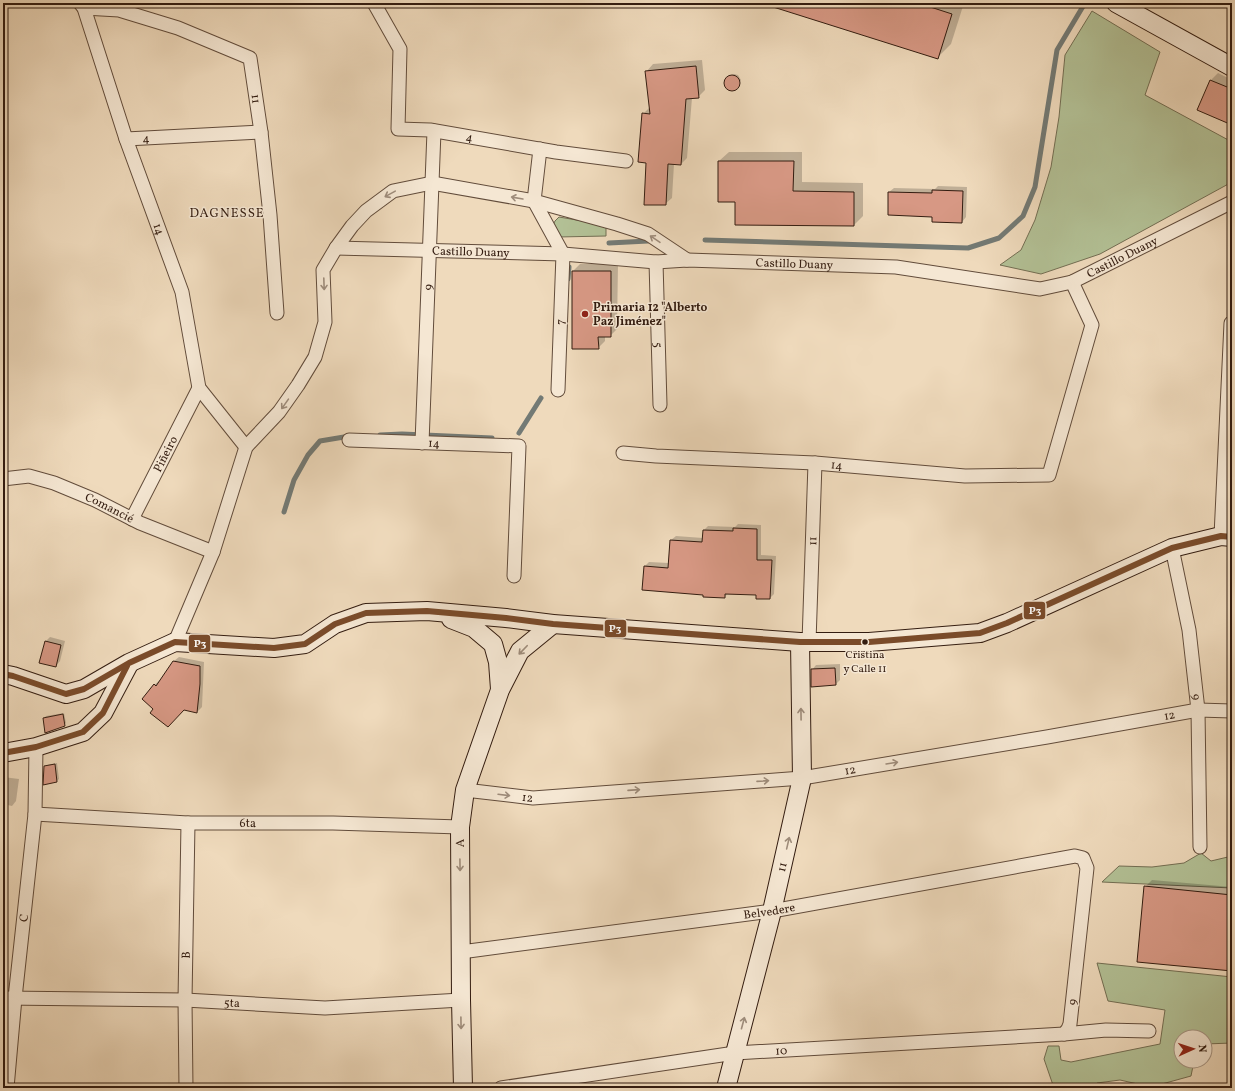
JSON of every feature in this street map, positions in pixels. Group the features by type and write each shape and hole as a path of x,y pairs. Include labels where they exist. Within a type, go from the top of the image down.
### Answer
{"main road":[{"path":"1116,3 1232,67"},
{"path":"3,674 66,694 84,689 129,663 175,642 274,648 305,644 335,624 366,613 427,611 506,618 552,624 804,642 869,642 980,633 1007,623 1172,548 1226,536"},
{"path":"427,611 474,628 493,644 498,662 500,690"},
{"name":"A","path":"463,1088 460,827 465,790 500,690 520,651 552,624"},
{"name":"11","path":"726,1088 772,911 802,778 804,642"},
{"path":"3,753 36,747 83,732 103,713 129,663"}],"street":[{"name":"4","path":"374,3 400,49 398,129 434,131 540,149 626,161"},
{"name":"11","path":"82,5 119,10 178,28 250,58 261,132 270,215 277,313"},
{"name":"14","path":"82,5 126,139 182,292 199,388 246,447"},
{"name":"9","path":"422,443 434,131"},
{"name":"4","path":"126,139 261,132"},
{"path":"540,149 534,201 563,254"},
{"path":"175,642 212,552 246,447 279,412 315,357 325,322 323,270 336,248 352,226 366,211 393,192 432,183 534,201 617,224 648,234 687,260"},
{"name":"Castillo Duany","path":"336,248 563,254 656,262 687,260 896,267 1040,290 1072,282 1232,202"},
{"name":"7","path":"558,390 563,254"},
{"name":"5","path":"656,262 660,405"},
{"name":"14","path":"623,453 656,456 815,463 966,476 1049,475 1092,326 1072,282"},
{"path":"1226,536 1231,323"},
{"name":"Piñeiro","path":"132,519 199,388"},
{"name":"14","path":"349,440 519,446 514,576"},
{"name":"11","path":"804,642 815,463"},
{"name":"Comancié","path":"3,479 29,476 36,478 95,500 132,519 212,552"},
{"name":"9","path":"1172,548 1189,630 1198,710 1200,847"},
{"name":"12","path":"465,790 532,798 802,778 1198,710 1232,711"},
{"name":"C","path":"8,1088 9,998 35,814 36,747"},
{"name":"6ta","path":"35,814 188,822 333,823 460,827"},
{"name":"B","path":"186,1088 185,1000 188,822"},
{"name":"9","path":"1064,1034 1070,1024 1087,868 1083,858 1075,856"},
{"name":"Belvedere","path":"461,952 772,911 1075,856"},
{"name":"5ta","path":"9,998 185,1000 325,1008 461,1000"},
{"name":"10","path":"501,1088 735,1053 1064,1034 1106,1030 1149,1030"}],"green space":[{"path":"1092,11 1160,52 1145,95 1232,142 1232,182 1100,254 1041,274 1000,265 1021,250 1035,220 1051,167 1059,117 1065,55"},
{"path":"559,217 606,225 606,236 558,237 553,225"},
{"path":"1201,853 1211,861 1232,856 1232,888 1102,882 1119,866 1152,867 1184,863"},
{"path":"1097,963 1232,977 1232,1043 1213,1044 1213,1029 1173,1029 1173,1069 1192,1069 1191,1076 1151,1087 1120,1080 1097,1083 1096,1088 1054,1088 1044,1059 1048,1046 1059,1046 1061,1060 1071,1062 1160,1044 1165,1010 1108,1001"}],"building":[{"path":"770,3 918,3 952,14 938,59 770,6"},
{"path":"696,66 699,98 686,99 681,165 668,164 666,205 644,205 646,163 638,162 642,113 650,114 645,71"},
{"path":"732,75 739,80 740,83 735,90 732,91 725,86 724,83 729,76"},
{"path":"1210,80 1232,89 1232,125 1197,110"},
{"path":"718,161 794,161 793,191 854,192 854,226 735,225 735,202 718,202"},
{"path":"932,190 963,191 962,223 932,222 932,217 888,215 888,192 932,193"},
{"name":"Primaria 12 \"Alberto Paz Jiménez\"","path":"572,271 611,271 611,337 598,337 599,349 572,349"},
{"path":"733,528 757,529 757,560 772,560 770,599 756,599 756,595 725,594 725,598 642,590 644,566 668,568 670,540 702,542 703,530 733,531"},
{"path":"45,641 61,645 56,667 39,663"},
{"path":"173,661 200,666 200,684 197,713 184,710 168,727 150,713 153,709 142,699 154,684 156,686"},
{"path":"835,668 836,685 811,687 811,669"},
{"path":"63,714 65,726 45,733 43,718"},
{"path":"55,764 57,782 43,785 44,766"},
{"path":"1144,886 1232,895 1232,971 1137,962"}],"waterway":[{"path":"705,240 968,248 999,238 1023,216 1035,187 1057,50 1085,3"},
{"path":"609,243 648,241"},
{"path":"568,279 569,267"},
{"path":"519,433 541,398"},
{"path":"380,435 402,434 492,438"},
{"path":"284,512 294,480 308,455 320,441 350,436"}],"transit line":[{"name":"P3","path":"3,674 66,694 84,689 129,663 175,642 274,648 305,644 335,624 366,613 427,611 553,624 800,642 869,642 980,633 1007,623 1172,548 1221,536 1232,537"},
{"name":"P3","path":"3,753 36,747 83,732 103,713 127,666"}],"place":[{"name":"Primaria 12 \"Alberto Paz Jiménez\"","path":"585,314"},
{"name":"Cristina y Calle 11","path":"865,642"}],"district":[{"name":"DAGNESSE","path":"227,212"}]}
